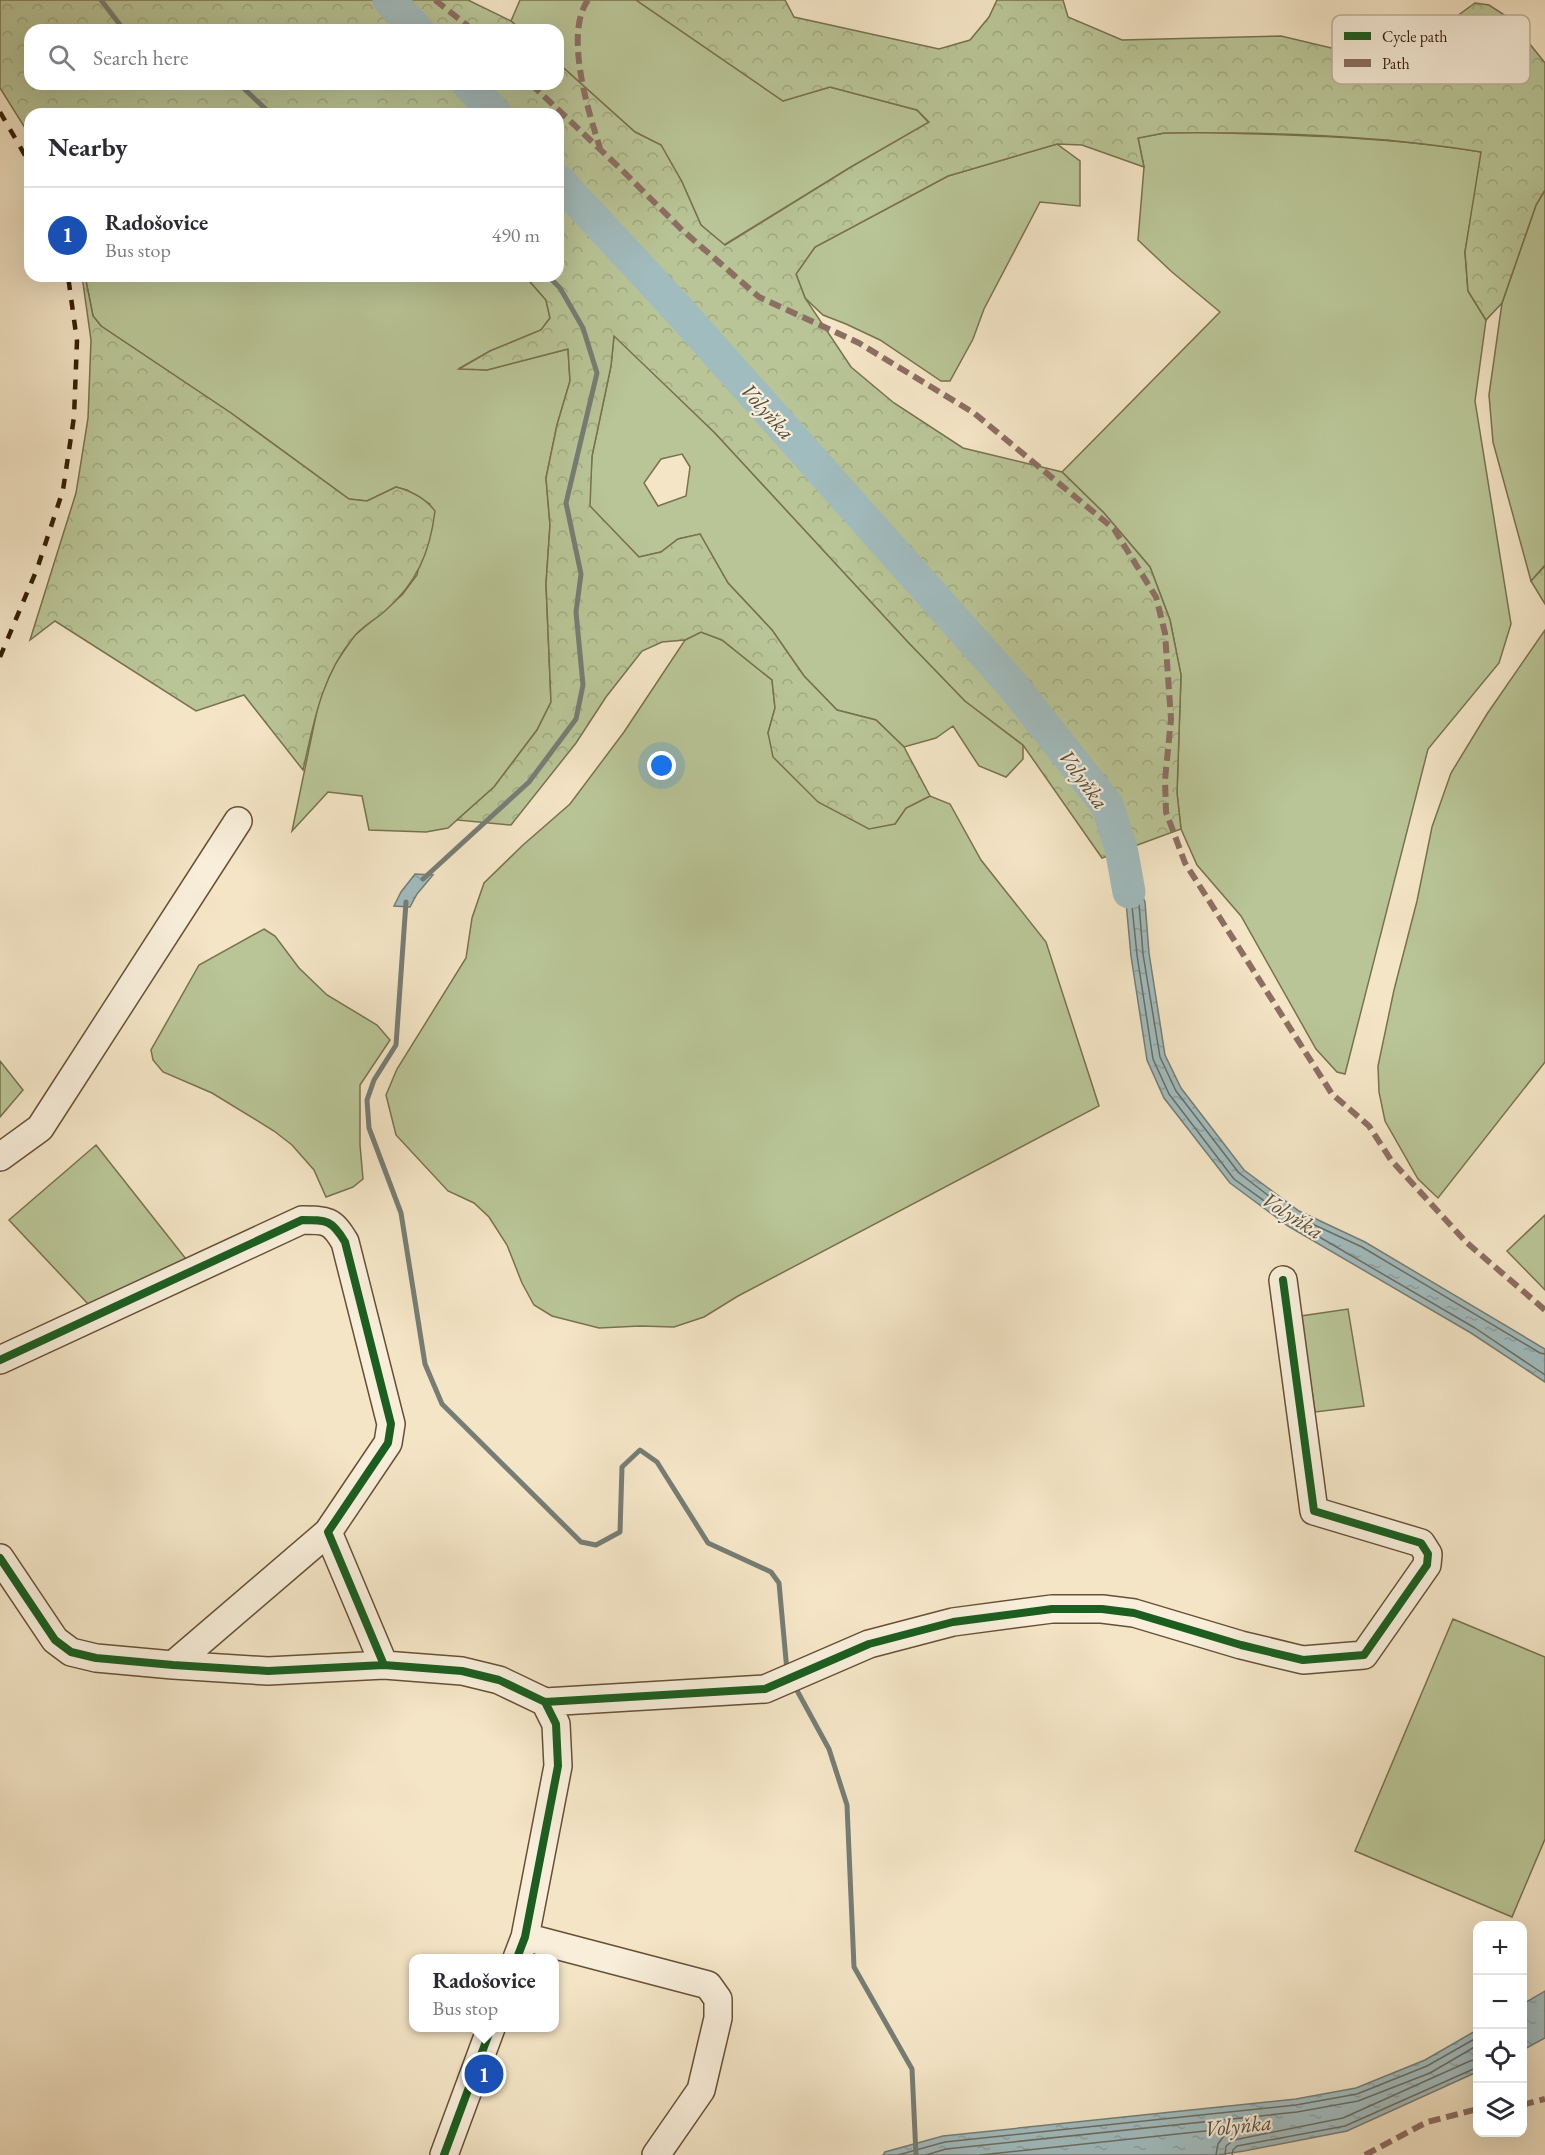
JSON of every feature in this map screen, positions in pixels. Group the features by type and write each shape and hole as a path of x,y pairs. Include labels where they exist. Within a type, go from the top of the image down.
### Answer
{"street":[{"path":"0,1156 40,1128 238,820"},
{"path":"0,1360 302,1220 323,1220 336,1227 345,1242 391,1424 388,1443 328,1532 173,1665"},
{"path":"0,1558 55,1640 71,1652 96,1658 268,1671 384,1665 462,1671 499,1680 546,1702 765,1689 869,1644 953,1622 1052,1609 1102,1609 1134,1613 1241,1645 1303,1660 1364,1655 1427,1564 1428,1554 1421,1543 1314,1511 1283,1280"},
{"path":"328,1532 384,1665"},
{"path":"546,1702 556,1724 558,1766 521,1948 551,1954"},
{"path":"559,1956 708,1985 718,1999 718,2018 701,2090 656,2155"},
{"path":"444,2155 490,2032"}],"green space":[{"path":"0,0 468,0 514,24 24,24 24,90 564,90 564,68 635,132 661,145 682,182 701,225 725,245 929,122 917,110 830,87 783,101 636,0 785,0 794,17 939,49 970,40 989,17 997,0 1063,0 1068,17 1122,40 1281,36 1332,48 1332,84 1530,84 1530,44 1545,63 1545,190 1536,205 1502,303 1486,320 1468,291 1465,252 1481,152 1363,138 1244,133 1164,133 1138,138 1144,167 1082,145 1057,144 948,176 815,247 796,274 805,298 851,367 894,403 963,448 1062,472 1104,513 1150,567 1170,620 1181,675 1177,793 1181,829 1102,858 1023,745 965,701 715,433 614,336 611,366 592,456 590,506 639,557 661,552 678,539 700,534 728,583 772,630 804,676 837,710 876,720 904,747 930,796 906,808 895,824 869,829 818,802 773,757 768,733 775,708 772,680 722,640 701,632 685,640 662,642 642,651 606,697 576,743 511,825 457,820 494,787 537,730 551,702 546,584 550,525 546,478 557,425 570,381 568,349 487,370 459,369 490,351 541,330 550,318 546,300 530,282 564,282 564,108 24,108 24,126 0,88"},
{"path":"520,0 636,0 783,101 830,87 917,110 929,123 851,167 724,245 701,225 682,182 661,145 635,132 564,68 564,24 514,24 511,21"},
{"path":"1475,3 1489,5 1504,15 1458,15"},
{"path":"1200,132 1376,140 1482,152 1465,252 1468,291 1486,320 1475,401 1511,624 1499,663 1428,749 1345,1074 1337,1072 1316,1049 1241,916 1197,865 1181,829 1177,793 1181,675 1170,620 1150,567 1104,513 1062,472 1220,312 1138,240 1144,167 1138,138 1164,133"},
{"path":"1057,144 1080,161 1080,206 1040,202 984,309 973,339 950,381 941,381 880,340 823,315 805,298 796,274 815,247 948,176"},
{"path":"1545,190 1545,565 1531,581 1493,442 1489,395 1502,303 1536,205"},
{"path":"83,282 86,282 93,316 101,326 231,413 349,499 367,501 396,487 418,496 435,511 430,540 414,578 385,611 356,634 333,668 320,701 303,770 244,695 196,711 55,621 30,640 76,493 88,418 91,340"},
{"path":"86,282 530,282 546,300 550,318 541,330 490,351 460,368 487,370 568,349 570,381 557,425 546,478 550,525 546,584 551,702 537,730 494,787 448,828 426,832 369,830 362,796 328,792 292,831 320,696 335,664 354,636 402,595 417,575 430,504 407,490 396,487 367,501 349,499 231,413 101,326 93,316"},
{"path":"614,335 715,433 965,701 1023,745 1023,759 1006,777 979,766 953,726 936,738 904,747 876,720 837,710 804,676 772,630 728,583 700,534 678,539 661,552 639,557 589,506 592,456 611,366","holes":["682,454 690,467 686,496 658,506 644,483 661,459"]},
{"path":"1545,566 1545,604 1531,581"},
{"path":"1545,630 1545,1062 1438,1198 1418,1179 1385,1121 1379,1092 1378,1066 1432,827 1451,773 1487,714"},
{"path":"701,632 722,640 772,680 775,708 768,733 895,824 906,808 930,796 950,804 981,860 1046,942 1099,1106 738,1296 704,1317 674,1327 599,1328 552,1316 534,1305 522,1283 507,1245 489,1217 474,1203 448,1191 396,1135 386,1095 397,1069 466,958 472,918 484,883 570,804 624,732 685,640"},
{"path":"264,929 275,936 299,968 327,995 377,1025 390,1040 360,1085 360,1145 363,1179 353,1187 326,1197 314,1170 292,1145 274,1131 212,1093 163,1072 153,1060 151,1050 199,965"},
{"path":"0,1061 23,1090 0,1117"},
{"path":"96,1145 186,1259 90,1306 9,1220"},
{"path":"1545,1215 1545,1290 1507,1251"},
{"path":"1348,1309 1364,1406 1315,1412 1301,1316"},
{"path":"1453,1619 1545,1657 1545,1839 1512,1917 1355,1851"}],"water":[{"path":"1121,848 1145,902 1149,953 1165,1055 1181,1088 1244,1170 1299,1211 1365,1242 1545,1349 1545,1382 1471,1333 1288,1226 1230,1183 1164,1098 1147,1060 1131,956"},
{"path":"415,874 433,875 417,894 410,907 394,906 401,892"},
{"path":"1545,1991 1545,2038 1527,2048 1527,2029 1527,2002"},
{"path":"1473,2032 1473,2074 1347,2131 1244,2151 1217,2155 883,2155 885,2152 943,2136 1296,2099 1356,2088 1425,2060"}],"waterway":[{"path":"101,0 119,24"},
{"name":"Volyňka","path":"389,0 412,24"},
{"path":"245,90 265,108"},
{"name":"Volyňka","path":"474,90 490,108"},
{"name":"Volyňka","path":"564,186 676,307 1014,687 1107,805 1121,848 1129,892"},
{"path":"423,879 529,782 576,719 583,685 576,612 581,574 566,503 597,373 583,328 560,288 554,282"},
{"path":"406,902 396,1045 374,1080 367,1100 369,1128 401,1213 425,1364 442,1404 581,1542 596,1545 620,1532 622,1467 640,1450 657,1462 708,1543 771,1572 779,1583 787,1671"},
{"path":"794,1685 829,1749 847,1805 854,1967 912,2069 916,2155"}],"railway":[{"path":"0,112 24,154"},
{"path":"0,657 37,569 63,490 74,417 77,341 69,282"}],"marked path":[{"path":"435,0 465,24"},
{"path":"588,0 581,14 578,52 585,94 600,148"},
{"path":"537,90 556,108"},
{"path":"564,115 681,229 759,297 859,343 974,413 1114,529 1156,597 1165,633 1171,719 1165,780 1166,812 1185,863 1332,1094 1369,1126 1391,1160 1466,1242 1545,1310"},
{"path":"1527,2104 1545,2099"},
{"path":"1365,2155 1427,2122 1473,2110"}],"cycle path":[{"path":"0,1360 302,1220 317,1220 332,1225 345,1242 391,1424 388,1443 328,1532 384,1665"},
{"path":"0,1558 55,1640 71,1652 96,1658 268,1671 384,1665 462,1671 499,1680 545,1702 765,1689 869,1644 953,1622 1052,1609 1102,1609 1134,1613 1241,1645 1303,1660 1364,1655 1427,1565 1428,1554 1421,1543 1314,1511 1283,1280"},
{"path":"519,1954 525,1937 558,1766 556,1724 545,1702"},
{"path":"444,2155 490,2032"}],"place":[{"name":"Radošovice","path":"484,2074"}]}
